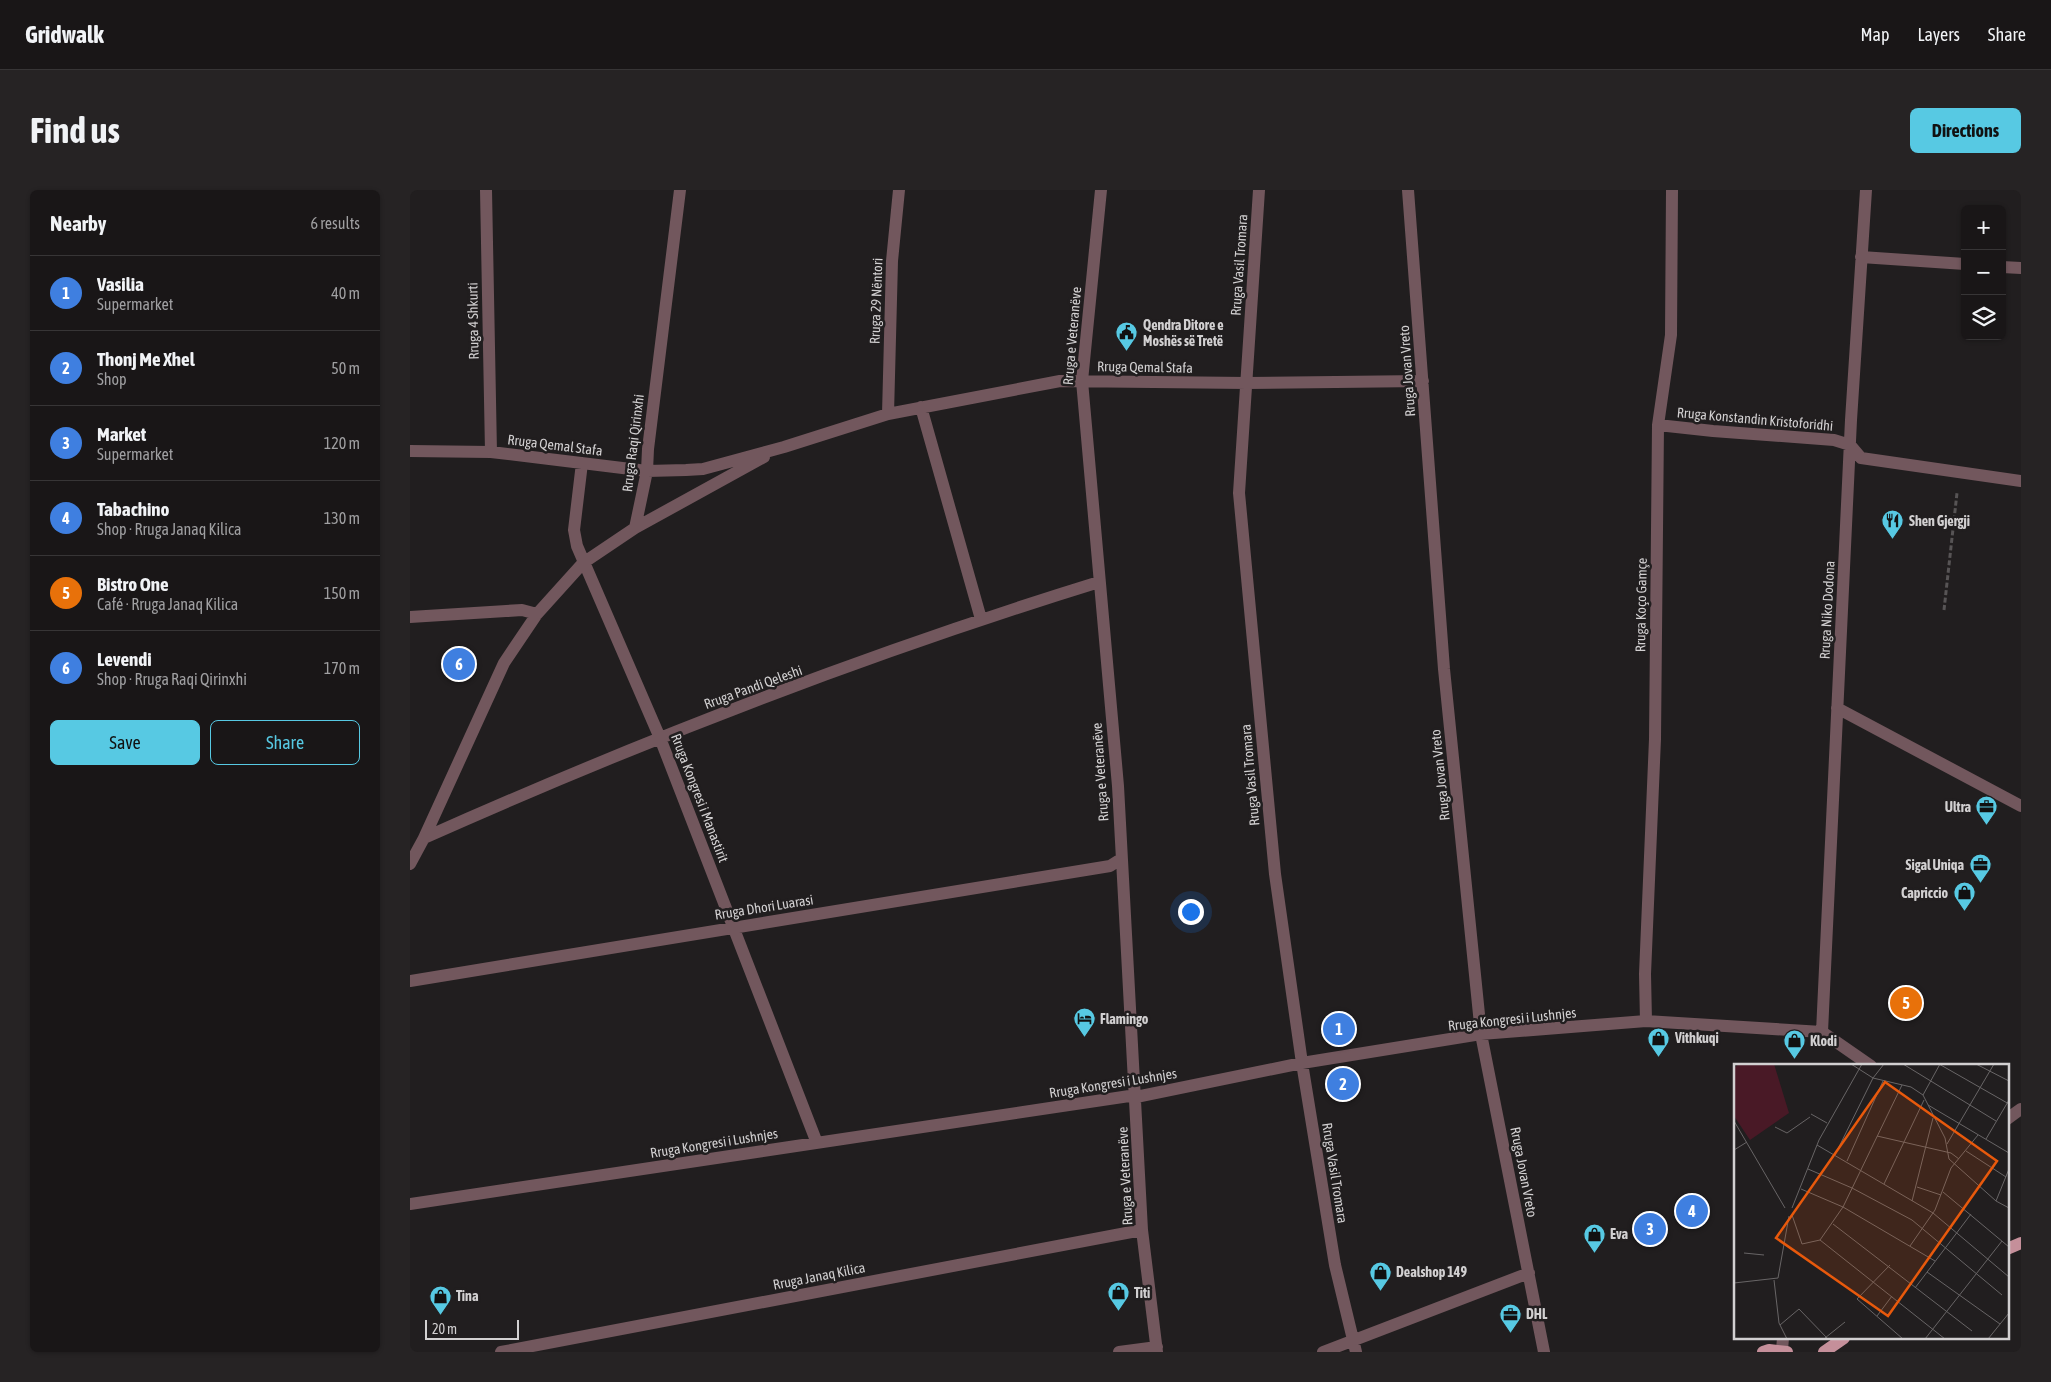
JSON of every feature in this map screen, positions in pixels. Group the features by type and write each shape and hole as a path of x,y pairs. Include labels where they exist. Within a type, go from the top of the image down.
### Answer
{"main road":[{"path":"2008,1249 2021,1243"},
{"path":"1824,1352 1841,1340"},
{"path":"1763,1352 1784,1347"}],"street":[{"name":"Rruga 4 Shkurti","path":"486,190 491,452"},
{"name":"Rruga Raqi Qirinxhi","path":"634,528 647,471 648,449 680,190"},
{"name":"Rruga 29 Nëntori","path":"888,414 892,261 899,190"},
{"name":"Rruga e Veteranëve","path":"1101,190 1082,381 1118,786 1142,1230 1157,1349"},
{"name":"Rruga Vasil Tromara","path":"1259,190 1240,493 1275,874 1302,1063 1335,1265 1354,1346"},
{"name":"Rruga Jovan Vreto","path":"1408,190 1444,669 1481,1034 1544,1352"},
{"name":"Rruga Koço Gamçe","path":"1646,1021 1645,974 1655,739 1658,424 1670,335 1672,190"},
{"name":"Rruga Niko Dodona","path":"1822,1032 1850,446 1866,190"},
{"path":"1862,257 1961,264"},
{"path":"2006,266 2021,268"},
{"name":"Rruga Qemal Stafa","path":"410,451 491,452 647,471 703,469 784,447 888,414 1060,381 1246,383 1423,381"},
{"path":"921,407 981,619"},
{"name":"Rruga Konstandin Kristoforidhi","path":"1658,424 1713,432 1834,440 1850,446 1861,458 2021,481"},
{"name":"Rruga Qemal Stafa","path":"634,528 784,447"},
{"name":"Rruga Kongresi i Manastirit","path":"582,462 574,530 583,563 660,738 817,1143"},
{"path":"410,864 424,838 504,663 537,614 583,563 634,528"},
{"name":"Rruga Pandi Qeleshi","path":"424,838 660,738 981,619 1099,582"},
{"path":"410,617 522,610 537,614"},
{"path":"1837,708 2021,806"},
{"name":"Rruga Dhori Luarasi","path":"410,981 1110,866 1121,859"},
{"name":"Rruga Kongresi i Lushnjes","path":"410,1204 1136,1095 1136,1097 1302,1063 1481,1034 1646,1021 1822,1032"},
{"path":"1822,1032 1868,1064"},
{"path":"2008,1118 2021,1109"},
{"name":"Rruga Janaq Kilica","path":"502,1352 1142,1230"},
{"path":"1323,1352 1354,1346 1529,1273"},
{"path":"1119,1352 1157,1349"}],"path":[{"path":"1944,610 1958,472"}],"place":[{"name":"Qendra Ditore e Moshës së Tretë","path":"1127,352"},
{"name":"Shen Gjergji","path":"1893,540"},
{"name":"Levendi","path":"459,664"},
{"name":"Ultra","path":"1987,826"},
{"name":"Sigal Uniqa","path":"1980,884"},
{"name":"Capriccio","path":"1964,912"},
{"name":"Bistro One","path":"1906,1003"},
{"name":"Vasilia","path":"1339,1029"},
{"name":"Flamingo","path":"1084,1038"},
{"name":"Vithkuqi","path":"1659,1057"},
{"name":"Klodi","path":"1794,1060"},
{"name":"Thonj Me Xhel","path":"1343,1084"},
{"name":"Tabachino","path":"1692,1211"},
{"name":"Market","path":"1650,1229"},
{"name":"Eva","path":"1594,1253"},
{"name":"Dealshop 149","path":"1380,1291"},
{"name":"Titi","path":"1118,1312"},
{"name":"Tina","path":"440,1315"},
{"name":"DHL","path":"1510,1333"}]}
